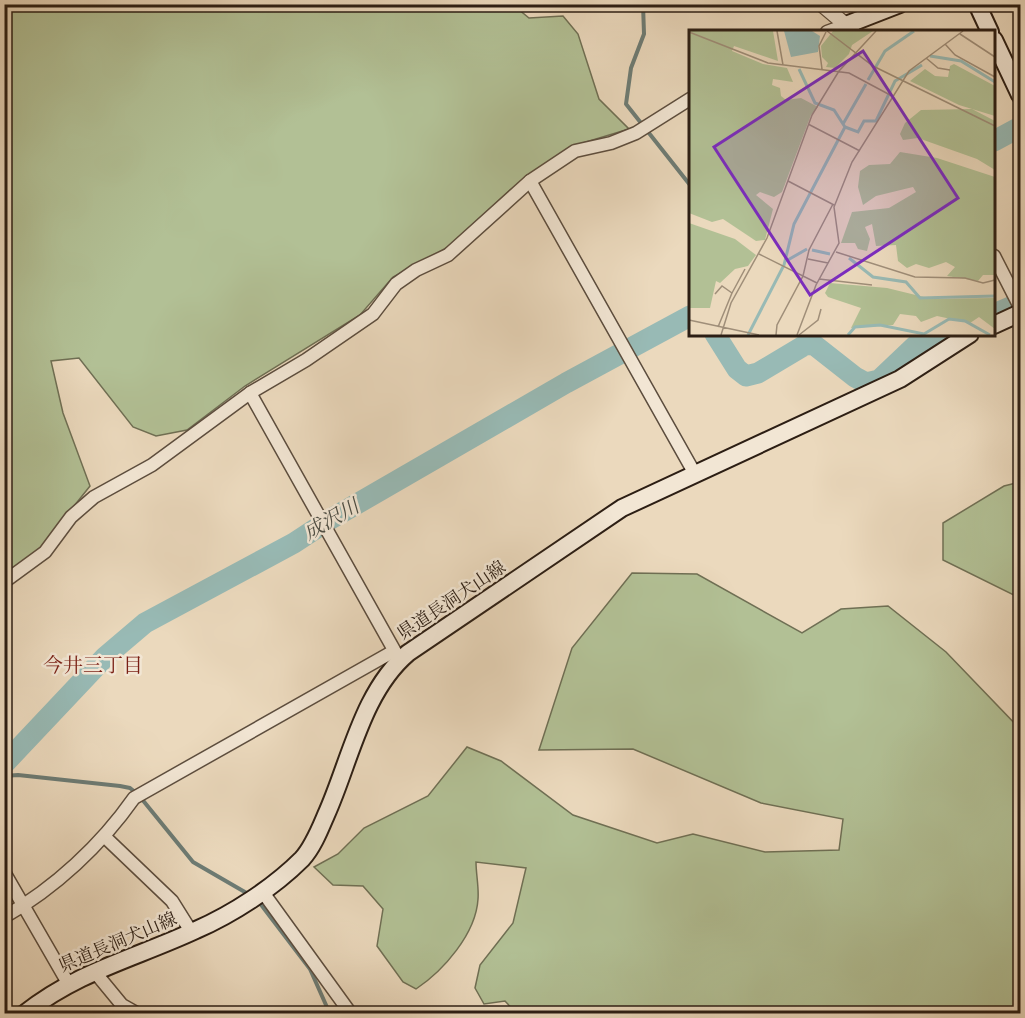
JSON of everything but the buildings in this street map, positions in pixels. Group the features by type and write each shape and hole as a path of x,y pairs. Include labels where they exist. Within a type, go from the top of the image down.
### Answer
{"main road":[{"path":"850,28 900,4"},
{"path":"976,4 989,30"},
{"path":"995,44 1020,95"},
{"path":"995,324 1020,313"},
{"name":"県道長洞犬山線","path":"24,1014 68,983 192,933 255,896 306,853 335,796 373,700 397,655 622,508 900,379 967,336"}],"street":[{"path":"821,4 850,28"},
{"path":"4,582 45,552 71,518 94,497 152,465 250,393 306,360 373,314 396,284 416,270 448,255 530,181 574,151 611,143 636,133 689,100"},
{"path":"530,181 695,474"},
{"path":"995,260 1018,302"},
{"path":"4,917 24,905 105,837 140,794 397,655 250,393"},
{"path":"105,837 172,901 192,933"},
{"path":"4,872 68,983"},
{"path":"255,896 351,1014"},
{"path":"94,971 122,1005 138,1014"}],"green space":[{"path":"512,4 529,18 563,16 578,34 599,99 629,129 573,146 510,190 448,247 393,277 360,315 245,386 187,430 156,436 133,427 79,358 51,361 63,413 90,486 38,551 5,573 5,5"},
{"path":"1020,482 1020,601 1018,597 943,560 943,523 1004,486"},
{"path":"632,573 697,574 802,633 841,609 888,606 946,652 1020,729 1020,1013 516,1013 505,1001 484,1004 475,988 480,965 513,923 526,868 476,862 478,899 476,912 465,938 447,962 416,989 403,982 377,946 383,909 363,886 333,885 314,867 338,854 364,828 428,796 467,747 501,761 573,815 657,843 693,834 765,852 839,850 843,819 761,803 633,749 539,750 572,648"}],"waterway":[{"path":"643,4 644,34 631,68 626,104 689,184"},
{"path":"995,140 1020,127"},
{"path":"995,314 1020,303"},
{"name":"成沢川","path":"4,764 105,657 145,623 294,543 329,520 566,383 689,317"},
{"path":"716,336 737,369 746,376 758,373 805,345 813,344 866,383 879,380 918,343 937,336"},
{"path":"4,776 18,775 120,786 130,788 136,793"},
{"path":"141,798 193,862 250,895"},
{"path":"259,902 310,969 330,1014"}],"district":[{"name":"今井三丁目","path":"93,667"}]}
